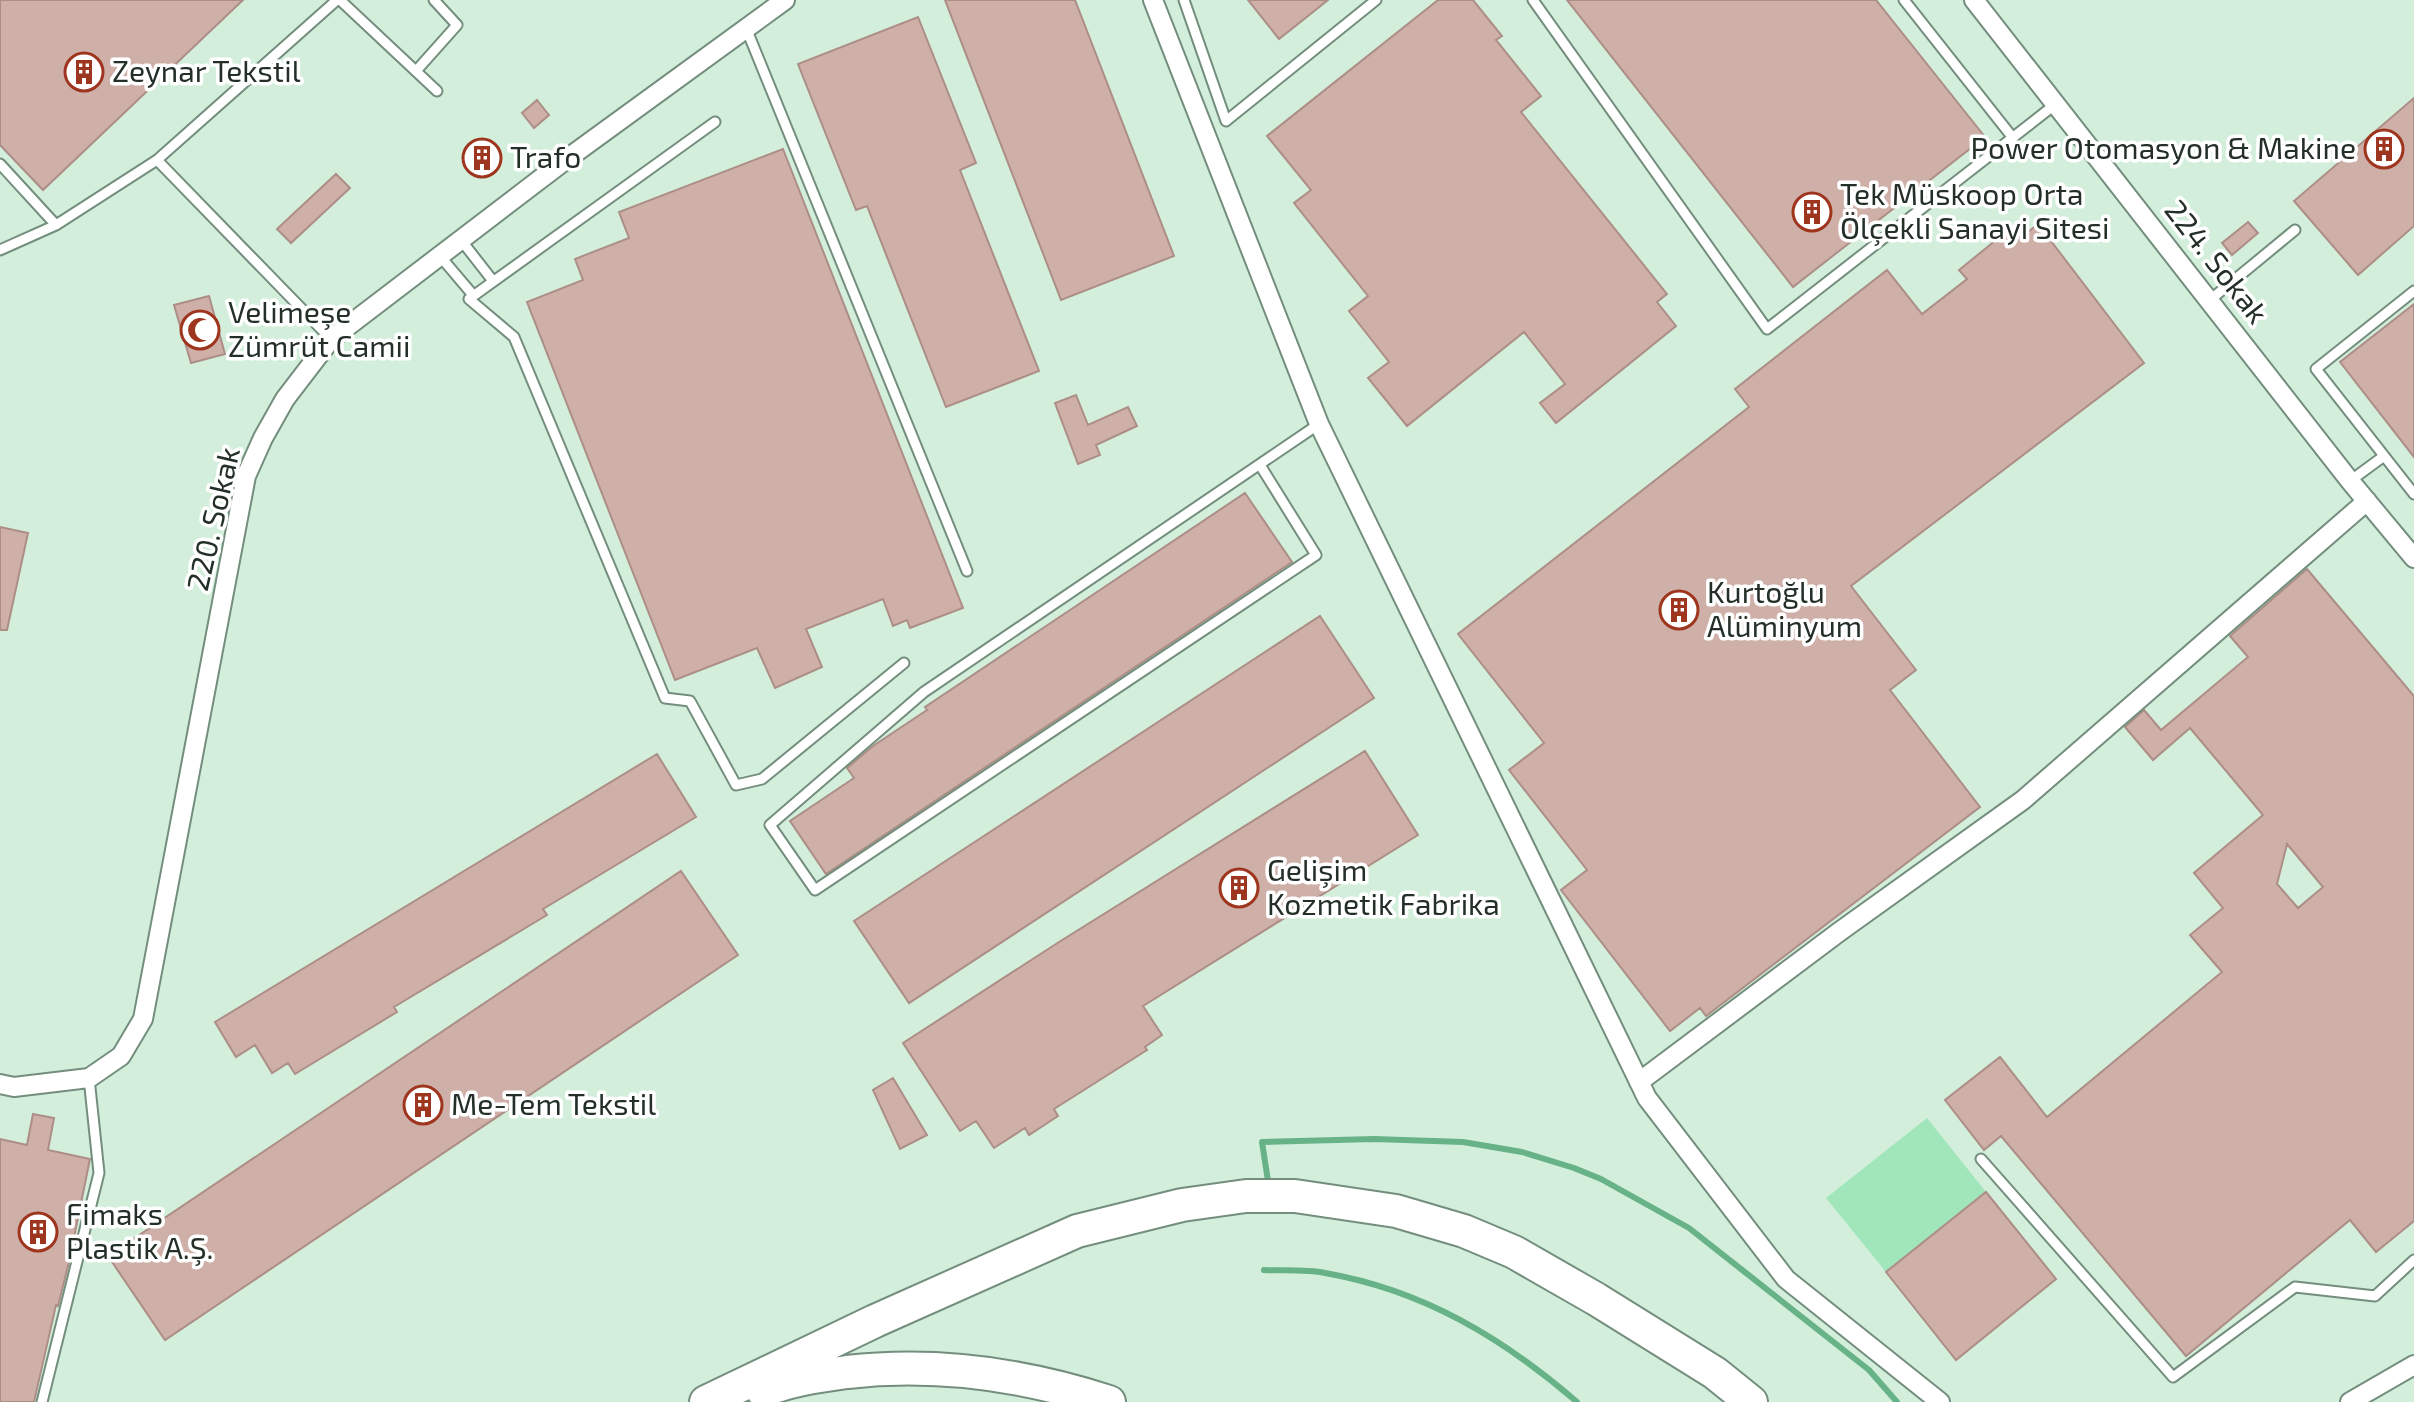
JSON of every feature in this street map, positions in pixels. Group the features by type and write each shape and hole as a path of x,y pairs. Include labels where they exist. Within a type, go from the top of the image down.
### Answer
{"highway":[{"path":"706,1402 875,1321 1077,1231 1182,1205 1246,1196 1295,1196 1396,1211 1464,1231 1514,1252 1715,1373 1751,1402"},
{"path":"737,1402 780,1383 888,1368 927,1368 1003,1375 1109,1402"}],"street":[{"name":"220. Sokak","path":"89,1078 121,1056 143,1019 246,476 285,399 331,339 564,161 785,0"},
{"path":"1153,0 1319,424 1647,1098 1786,1279 1940,1402"},
{"name":"224. Sokak","path":"1974,0 2350,481 2414,558"},
{"path":"1639,1082 1839,932 2023,800 2367,501"},
{"path":"0,1084 14,1087 89,1078"},
{"path":"2350,1402 2414,1365"}],"lane":[{"path":"0,250 56,225 157,160 338,0 437,91"},
{"path":"416,71 457,25 434,0"},
{"path":"1184,0 1226,121 1376,0"},
{"path":"1533,0 1767,329 2057,103"},
{"path":"1904,0 2013,138"},
{"path":"746,28 967,571"},
{"path":"715,122 469,299 514,337 665,698 690,701 736,785 762,779 904,663"},
{"path":"157,160 331,339"},
{"path":"0,164 56,225"},
{"path":"2210,300 2295,230"},
{"path":"461,240 493,281"},
{"path":"440,256 473,295"},
{"path":"2414,291 2316,369 2414,494"},
{"path":"1260,465 1316,555 815,890 770,825 924,692 1319,424"},
{"path":"2350,481 2384,456"},
{"path":"42,1402 99,1173 89,1078"},
{"path":"1981,1159 2173,1377 2295,1287 2375,1296 2414,1260"}],"green space":[{"path":"1927,1118 1986,1192 1886,1272 1826,1198"}],"building":[{"name":"Zeynar Tekstil","path":"0,0 243,0 43,190 0,145"},
{"path":"945,0 1075,0 1174,256 1061,300"},
{"path":"1248,0 1328,0 1279,39"},
{"path":"1438,0 1473,0 1502,36 1496,40 1541,96 1521,112 1667,294 1657,302 1676,326 1556,423 1540,403 1565,384 1524,332 1407,426 1368,378 1389,362 1349,311 1368,296 1294,203 1311,190 1267,136"},
{"name":"Tek Müskoop Orta Ölçekli Sanayi Sitesi","path":"1567,0 1876,0 1985,137 1793,287"},
{"path":"918,17 976,163 960,170 1039,371 946,407 867,206 856,210 798,64"},
{"name":"Power Otomasyon & Makine","path":"2414,98 2414,226 2358,275 2294,201"},
{"path":"537,100 549,115 534,128 522,113"},
{"name":"Trafo","path":"486,141 500,157 478,175 464,158"},
{"path":"783,149 963,608 910,628 907,620 893,626 883,599 806,629 822,667 775,688 757,648 675,680 527,302 583,280 575,259 629,238 619,212"},
{"path":"336,174 350,188 291,243 277,229"},
{"path":"2248,222 2258,233 2232,255 2222,243"},
{"name":"Kurtoğlu Alüminyum","path":"2038,224 2144,363 1851,586 1916,670 1890,690 1980,807 1706,1016 1700,1008 1670,1031 1561,890 1587,870 1509,770 1544,743 1458,634 1749,407 1735,389 1887,270 1922,314 1967,279 1959,270 2011,228 2023,236"},
{"name":"Velimeşe Zümrüt Camii","path":"209,296 225,354 191,363 174,305"},
{"path":"2414,304 2414,457 2340,362"},
{"path":"1076,395 1088,425 1128,407 1137,426 1096,445 1100,455 1078,464 1055,403"},
{"path":"1245,493 1292,562 826,874 790,821 854,778 847,768 873,746 927,710 925,707"},
{"path":"0,527 28,533 7,630 0,630"},
{"path":"2307,569 2414,696 2414,1221 2376,1252 2350,1220 2186,1356 2001,1136 1984,1150 1945,1100 2000,1057 2047,1117 2222,972 2190,935 2223,908 2194,873 2263,815 2190,728 2153,760 2125,727 2144,710 2161,730 2248,657 2230,636","holes":["2287,844 2323,887 2298,908 2277,884"]},
{"path":"1320,616 1374,698 909,1003 854,921"},
{"path":"1365,751 1418,835 1143,1006 1162,1035 1145,1047 1147,1050 1054,1109 1058,1116 1029,1135 1025,1128 994,1148 976,1121 960,1131 903,1043"},
{"path":"657,754 696,817 543,909 547,915 394,1007 397,1012 295,1074 288,1063 272,1073 255,1045 236,1057 215,1022"},
{"name":"Me-Tem Tekstil","path":"681,871 738,955 165,1340 108,1256"},
{"path":"893,1078 927,1135 900,1149 873,1090"},
{"name":"Fimaks Plastik A.Ş.","path":"33,1114 54,1118 48,1150 90,1159 69,1262 34,1402 0,1402 0,1139 27,1145"},
{"path":"1986,1192 2056,1279 1956,1360 1886,1272"}],"waterway":[{"path":"1268,1181 1262,1142 1374,1139 1463,1142 1522,1152 1574,1168 1601,1179 1689,1228 1869,1370 1897,1402"},
{"path":"1264,1270 1325,1273 1395,1291 1428,1304 1520,1357 1577,1402"}],"place":[{"name":"Zeynar Tekstil","path":"84,72"},
{"name":"Power Otomasyon & Makine","path":"2384,149"},
{"name":"Trafo","path":"482,158"},
{"name":"Tek Müskoop Orta Ölçekli Sanayi Sitesi","path":"1812,212"},
{"name":"Velimeşe Zümrüt Camii","path":"200,330"},
{"name":"Kurtoğlu Alüminyum","path":"1679,610"},
{"name":"Gelişim Kozmetik Fabrika","path":"1239,888"},
{"name":"Me-Tem Tekstil","path":"423,1105"},
{"name":"Fimaks Plastik A.Ş.","path":"38,1232"}]}
